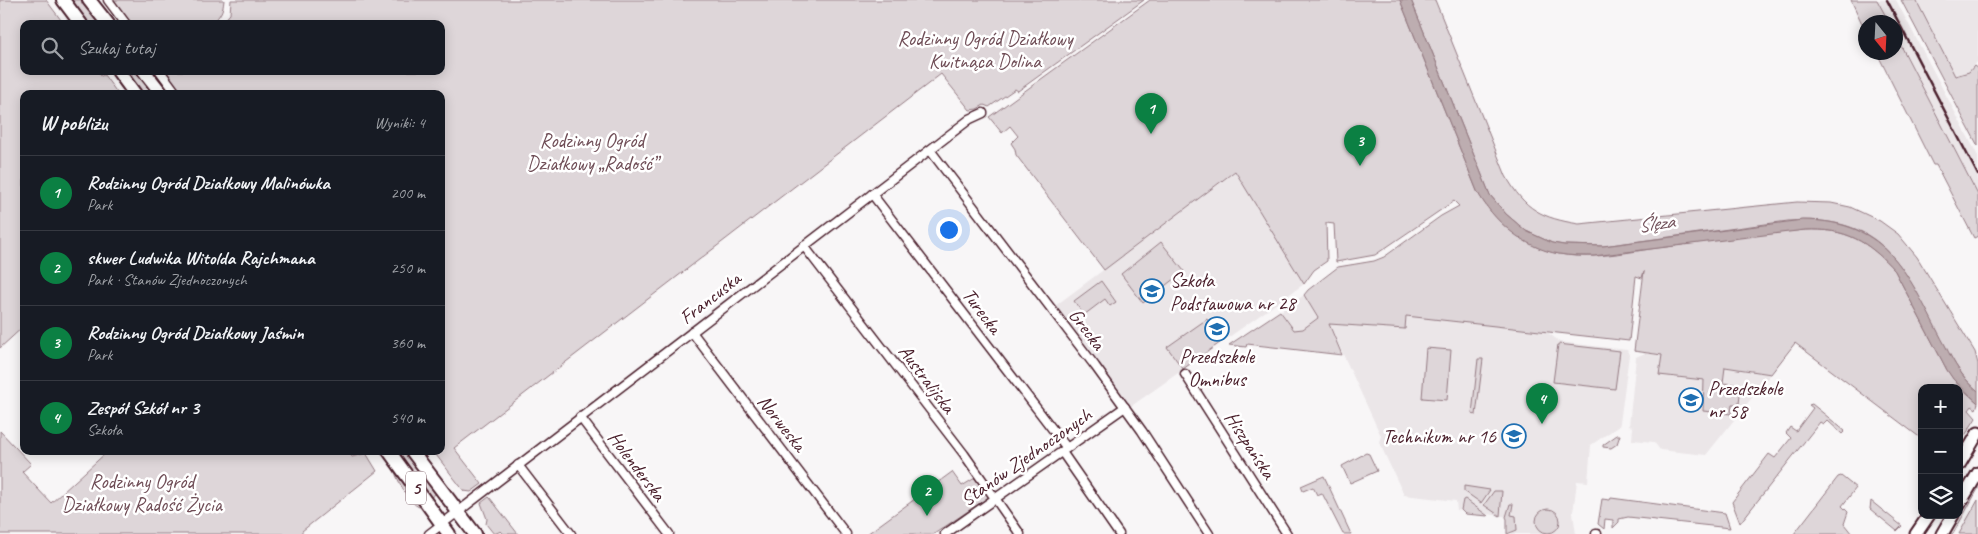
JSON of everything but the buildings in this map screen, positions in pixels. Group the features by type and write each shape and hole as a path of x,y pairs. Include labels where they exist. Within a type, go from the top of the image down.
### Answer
{"main road":[{"path":"63,0 77,20"},
{"path":"90,0 105,20"},
{"path":"121,75 132,90"},
{"path":"147,75 159,90"},
{"path":"1963,458 1978,433"},
{"name":"5","path":"392,455 446,529"},
{"name":"5","path":"415,455 474,534"},
{"path":"1963,498 1978,473"},
{"path":"1916,534 1926,519"},
{"path":"1942,534 1951,519"}],"street":[{"path":"108,0 123,20"},
{"path":"163,75 174,90"},
{"name":"Francuska","path":"429,534 446,529 458,512 518,465 970,119 983,113"},
{"name":"Grecka","path":"930,150 1125,407 1209,534"},
{"name":"Turecka","path":"872,194 1065,450 1119,534"},
{"name":"Australijska","path":"804,246 996,498 1020,534"},
{"name":"Norweska","path":"692,332 846,534"},
{"name":"Hiszpańska","path":"1185,374 1287,534"},
{"name":"Stanów Zjednoczonych","path":"945,534 1125,407"},
{"name":"Holenderska","path":"580,417 669,534"},
{"path":"518,465 571,534"}],"shaded area":[{"path":"1400,0 1411,0 1490,195 1506,214 1526,231 1552,243 1603,246 1802,220 1832,223 1857,230 1877,242 1893,257 1907,276 1955,364 1967,381 1978,391 1978,403 1963,389 1963,384 1958,384 1947,370 1895,271 1875,252 1855,238 1833,231 1805,230 1594,256 1572,256 1546,251 1511,232 1492,213 1477,191"},
{"path":"1877,0 1896,0 1978,156 1978,195 1903,50 1903,15 1885,15"},
{"path":"1916,0 1978,0 1978,61 1969,72 1955,76"},
{"name":"Szkoła Podstawowa nr 28","path":"1236,171 1304,284 1130,407 1055,306"},
{"path":"1304,295 1318,318 1303,330 1294,331 1281,311"},
{"path":"1406,316 1547,332 1560,342 1627,350 1629,355 1619,426 1591,445 1588,482 1577,481 1573,513 1576,534 1512,534 1510,517 1457,510 1456,501 1404,495 1379,442 1381,436 1329,324 1404,329"},
{"name":"Przedszkole nr 58","path":"1645,353 1771,374 1706,455 1660,450 1654,442 1632,440 1633,427 1629,426 1636,357"}],"green space":[{"path":"0,0 46,0 61,20 20,20 20,75 104,75 115,90 20,90 20,330 0,348"},
{"path":"69,0 84,0 98,20 84,20"},
{"path":"113,0 224,0 223,8 216,20 128,20"},
{"name":"Rodzinny Ogród Działkowy „Radość”","path":"231,0 1144,0 1018,91 1015,89 989,107 984,105 970,110 941,74 454,448 482,484 471,492 464,491 436,455 445,455 445,90 179,90 167,75 445,75 445,20 225,20 230,14"},
{"path":"1150,0 1400,0 1477,191 1498,219 1526,242 1561,254 1588,256 1805,230 1833,231 1844,234 1865,244 1895,271 1947,370 1957,384 1918,384 1918,436 1795,343 1771,374 1725,367 1723,383 1741,385 1739,404 1732,404 1731,414 1703,411 1704,380 1659,375 1662,355 1634,351 1644,271 1642,278 1636,276 1629,341 1406,316 1405,329 1329,324 1342,355 1247,344 1246,347 1229,345 1280,311 1294,330 1303,329 1318,318 1304,295 1308,290 1338,267 1374,261 1384,257 1441,216 1459,206 1454,201 1375,255 1336,262 1334,224 1326,223 1327,261 1314,270 1304,284 1235,171 1104,270 1016,155 1011,143 1018,136 1010,126 1002,133 989,117"},
{"path":"1411,0 1435,0 1506,176 1513,188 1528,205 1555,219 1579,224 1797,202 1831,203 1850,207 1880,221 1898,234 1917,257 1975,352 1978,364 1978,391 1956,365 1913,285 1899,265 1884,248 1867,235 1846,226 1820,221 1788,221 1603,246 1552,243 1526,231 1506,214 1490,195"},
{"path":"1851,0 1877,0 1885,15 1858,15"},
{"path":"1901,0 1916,0 1955,76 1969,72 1974,66 1978,69 1978,146"},
{"path":"1903,50 1978,195 1978,236 1974,238 1936,165 1933,165 1880,60 1903,60"},
{"path":"133,75 141,75 153,90 138,90 129,78"},
{"path":"1161,242 1184,271 1143,303 1121,274"},
{"path":"1101,281 1116,302 1110,306 1105,299 1084,315 1074,301"},
{"path":"1207,319 1224,340 1183,369 1167,347"},
{"path":"1558,344 1620,351 1615,389 1553,382"},
{"path":"1426,348 1451,350 1447,400 1422,398"},
{"path":"1478,359 1483,359 1476,415 1472,414"},
{"path":"1963,390 1978,403 1976,409 1972,406 1969,410 1976,418 1963,439"},
{"path":"1812,404 1845,431 1842,434 1827,420 1823,424 1820,422 1740,523 1732,502 1769,454 1775,458 1791,438 1786,433 1790,427 1796,431 1813,408 1809,405"},
{"name":"Rodzinny Ogród Działkowy Radość Życia","path":"0,431 20,452 20,455 23,455 31,464 22,472 51,503 104,455 350,455 352,457 367,455 377,471 302,531 302,534 0,534"},
{"path":"1617,435 1620,435 1617,444 1611,448 1603,447 1603,445"},
{"path":"1366,453 1369,454 1377,471 1350,483 1342,466"},
{"path":"399,455 409,455 437,493 431,497"},
{"path":"394,470 421,506 415,505 408,496"},
{"path":"952,472 962,486 975,478 989,497 934,534 867,534"},
{"path":"1324,476 1351,534 1343,534 1322,493 1317,495 1313,487 1303,491 1301,486"},
{"path":"1841,476 1856,488 1842,506 1848,512 1844,524 1852,534 1794,534 1838,477"},
{"path":"1978,482 1978,489 1963,516 1963,508"},
{"path":"1464,486 1490,490 1481,503 1464,491"},
{"path":"1494,491 1502,491 1500,516 1484,505"},
{"path":"489,497 518,534 504,534 501,531 494,534 486,524 487,519 481,503"},
{"path":"1611,498 1725,513 1730,528 1628,517 1619,519 1619,522 1613,528 1613,520 1605,519 1604,529 1598,524 1602,499 1610,500"},
{"path":"1465,499 1488,516 1465,514 1461,510 1463,500"},
{"path":"1978,500 1978,534 1959,534"},
{"path":"1871,501 1902,526 1897,531 1870,509"},
{"path":"1510,504 1513,504 1511,515 1516,516 1517,530 1507,534 1506,517"},
{"path":"1548,509 1556,513 1560,521 1556,529 1548,533 1540,529 1536,521 1540,513"},
{"path":"1957,519 1961,519 1953,534 1948,534"}],"railway":[{"path":"1887,0 1978,175"}],"place":[{"name":"Rodzinny Ogród Działkowy Malinówka","path":"1151,134"},
{"name":"Rodzinny Ogród Działkowy Jaśmin","path":"1360,166"},
{"name":"Szkoła Podstawowa nr 28","path":"1152,291"},
{"name":"Przedszkole Omnibus","path":"1217,329"},
{"name":"Przedszkole nr 58","path":"1691,400"},
{"name":"Zespół Szkół nr 3","path":"1542,424"},
{"name":"Technikum nr 16","path":"1514,436"},
{"name":"skwer Ludwika Witolda Rajchmana","path":"927,516"}],"park label":[{"name":"Rodzinny Ogród Działkowy Kwitnąca Dolina","path":"985,50"}],"water label":[{"name":"Ślęza","path":"1656,223"}]}
